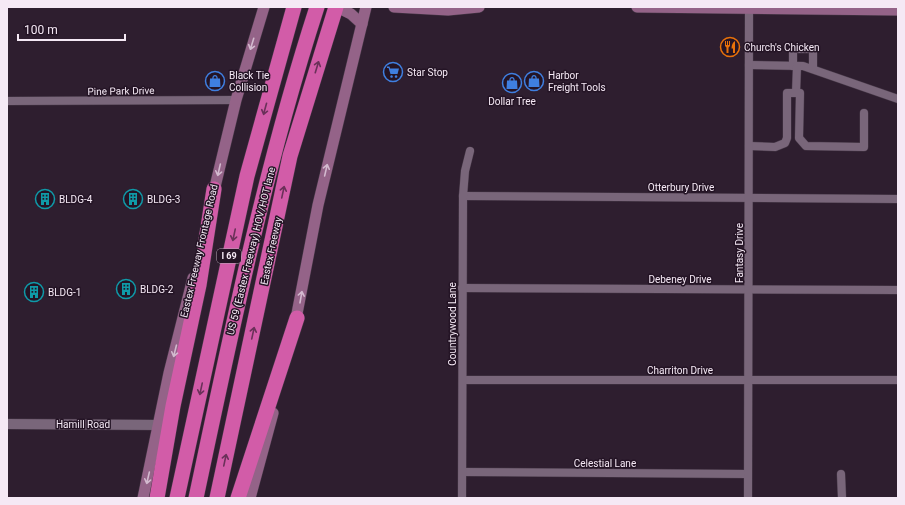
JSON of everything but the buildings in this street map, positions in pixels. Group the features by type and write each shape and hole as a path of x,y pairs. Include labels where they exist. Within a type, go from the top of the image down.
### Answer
{"highway":[{"name":"US 59 (Eastex Freeway) HOV/HOT lane","path":"196,498 239,297 286,112 317,7"},
{"name":"Eastex Freeway","path":"217,498 290,156 336,7"},
{"name":"I 69","path":"177,498 247,176 292,12"},
{"path":"157,498 175,398 200,285 214,189"},
{"path":"238,498 297,318"}],"main road":[{"name":"Eastex Freeway Frontage Road","path":"143,498 160,425 169,373 214,189 236,100 264,7"},
{"path":"336,7 351,14 362,24"},
{"path":"250,498 297,318 318,205 348,73 366,7"},
{"path":"394,7 448,10 479,7"},
{"path":"637,7 896,9"}],"street":[{"name":"Fantasy Drive","path":"748,498 750,197 749,8"},
{"path":"796,93 793,49 812,50 812,69"},
{"path":"749,65 795,66 812,69 898,99"},
{"path":"749,146 779,146 785,143 787,138 787,93 800,93 799,138 802,143 809,147 864,147 864,113"},
{"name":"Pine Park Drive","path":"7,101 236,100"},
{"path":"787,138 799,138"},
{"name":"Countrywood Lane","path":"462,498 463,196 465,170 470,151"},
{"name":"Otterbury Drive","path":"463,196 898,199"},
{"name":"Debeney Drive","path":"462,288 898,290"},
{"name":"Charriton Drive","path":"463,380 898,380"},
{"name":"Hamill Road","path":"7,424 160,425"},
{"name":"Celestial Lane","path":"463,472 747,474"},
{"path":"841,474 842,498"}],"place":[{"name":"Church's Chicken","path":"730,47"},
{"name":"Star Stop","path":"393,72"},
{"name":"Black Tie Collision","path":"215,81"},
{"name":"Harbor Freight Tools","path":"534,81"},
{"name":"Dollar Tree","path":"512,83"},
{"name":"BLDG-4","path":"45,199"},
{"name":"BLDG-3","path":"133,199"},
{"name":"BLDG-2","path":"126,289"},
{"name":"BLDG-1","path":"34,292"}]}
